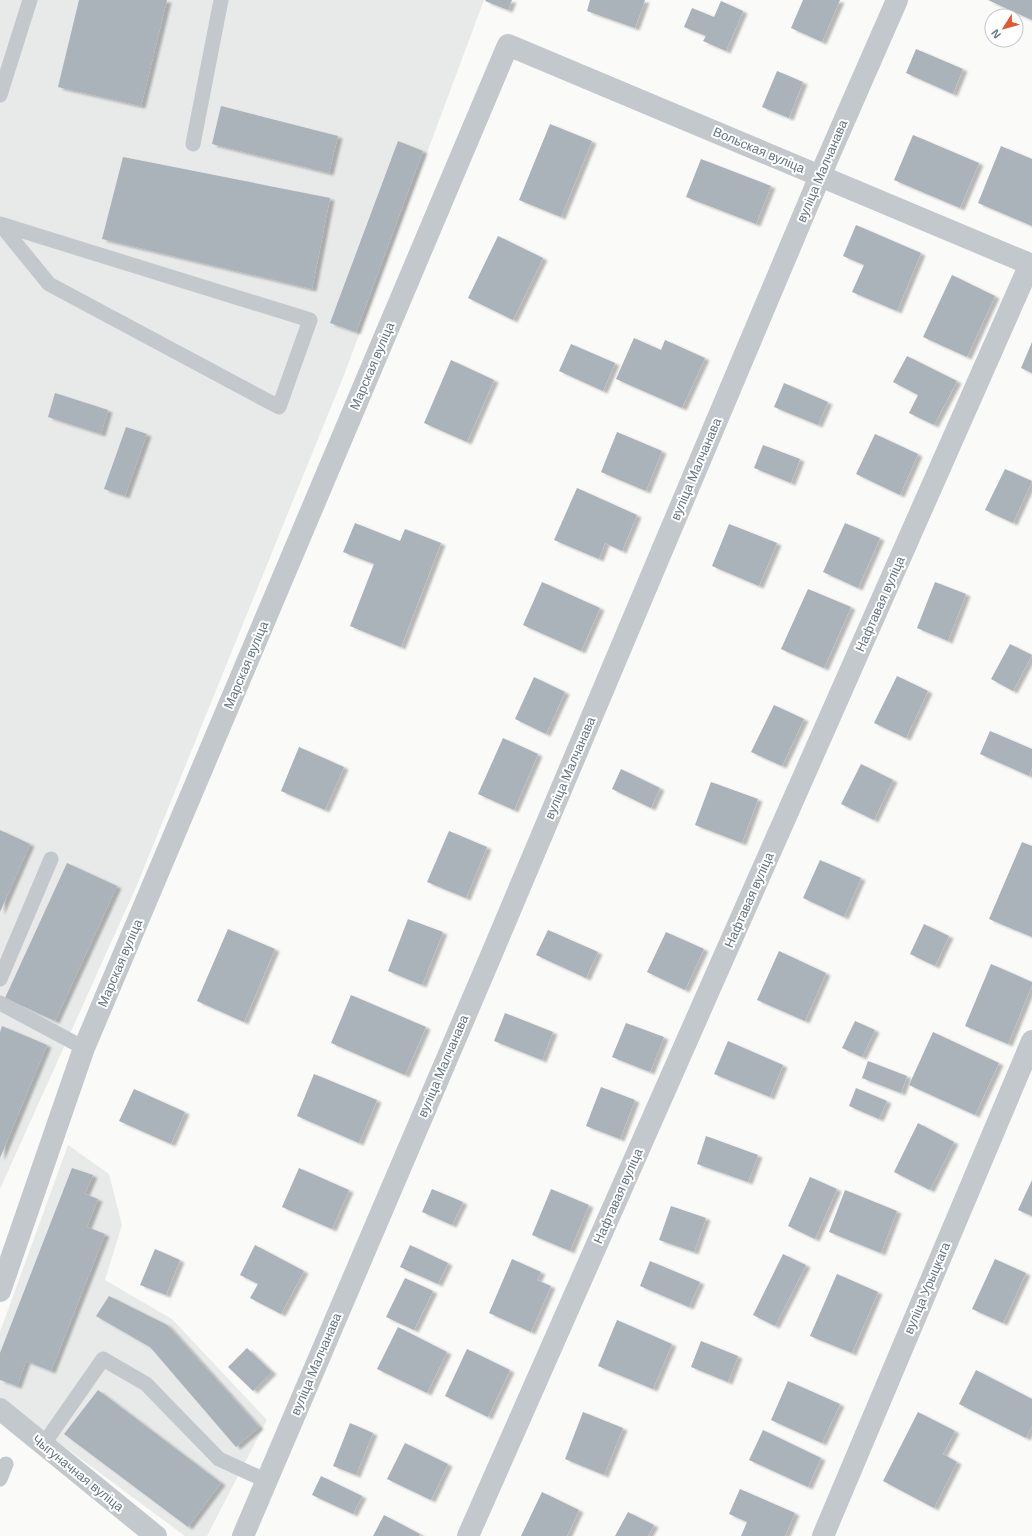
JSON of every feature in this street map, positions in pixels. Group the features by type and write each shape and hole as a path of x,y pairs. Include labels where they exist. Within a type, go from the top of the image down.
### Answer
{"street":[{"name":"вуліца Малчанава","path":"243,1536 490,958 820,176 897,0"},
{"name":"Вольская вуліца","path":"508,45 1031,264"},
{"name":"Марская вуліца","path":"0,1291 84,1048 508,45"},
{"name":"Нафтавая вуліца","path":"468,1536 1031,264"},
{"name":"вуліца Урыцкага","path":"823,1536 1032,1041"},
{"name":"Чыгуначная вуліца","path":"0,1409 156,1536"}],"lane":[{"path":"0,95 30,0"},
{"path":"193,144 221,0"},
{"path":"0,224 310,320 279,406 49,284 0,224"},
{"path":"0,979 51,859"},
{"path":"0,1003 84,1048"},
{"path":"43,1445 103,1359 146,1384 220,1459 267,1481"},
{"path":"0,1479 6,1464"}],"shaded area":[{"path":"0,0 484,0 344,375 137,885 0,1189"},
{"path":"68,1145 109,1174 122,1225 105,1280 172,1319 267,1420 207,1536 185,1536 0,1399 0,1332"}],"building":[{"path":"79,0 167,0 141,106 58,87"},
{"path":"512,0 508,10 485,1"},
{"path":"590,0 645,0 635,28 587,11"},
{"path":"803,0 840,0 822,42 791,28"},
{"path":"988,0 1032,0 1032,20 1024,16 1024,8 1006,8"},
{"path":"721,1 743,11 726,51 703,41 706,36 684,27 692,8 714,17"},
{"path":"916,49 963,69 953,94 906,73"},
{"path":"777,71 803,82 789,118 762,107"},
{"path":"221,106 338,136 329,173 212,144"},
{"path":"550,124 592,141 561,217 519,200"},
{"path":"913,135 979,163 960,208 894,180"},
{"path":"398,141 423,151 356,332 330,323"},
{"path":"1001,146 1032,159 1032,226 978,203"},
{"path":"123,157 330,198 312,289 102,239"},
{"path":"701,159 771,186 756,224 686,197"},
{"path":"856,225 921,253 897,311 852,292 864,265 843,256"},
{"path":"498,236 543,258 513,320 468,298"},
{"path":"952,275 995,296 967,357 923,337"},
{"path":"634,338 661,350 665,340 705,358 682,408 616,379"},
{"path":"1032,342 1032,373 1021,368"},
{"path":"571,344 615,363 603,391 559,371"},
{"path":"907,356 957,381 934,425 909,413 918,395 893,382"},
{"path":"451,360 494,380 467,442 424,423"},
{"path":"784,383 828,402 818,425 774,407"},
{"path":"55,393 108,410 101,434 48,417"},
{"path":"126,427 147,434 125,496 104,489"},
{"path":"617,432 662,451 646,491 601,472"},
{"path":"875,434 918,454 900,495 856,474"},
{"path":"763,445 800,459 791,483 754,468"},
{"path":"1005,469 1032,481 1013,523 985,510"},
{"path":"577,488 637,515 622,551 605,543 599,559 554,540"},
{"path":"355,523 400,541 405,529 441,543 401,647 350,626 374,564 343,552"},
{"path":"845,523 880,538 858,588 823,572"},
{"path":"729,524 777,543 759,586 712,566"},
{"path":"542,582 600,608 581,651 523,625"},
{"path":"935,582 966,594 948,641 917,628"},
{"path":"808,589 851,607 824,668 781,649"},
{"path":"1010,644 1032,655 1013,691 991,679"},
{"path":"897,676 928,691 906,738 874,723"},
{"path":"534,677 565,692 546,734 515,719"},
{"path":"774,705 804,719 782,766 751,752"},
{"path":"990,731 1032,749 1032,768 1029,776 980,754"},
{"path":"503,738 538,754 514,810 478,794"},
{"path":"299,747 344,767 325,810 281,791"},
{"path":"861,764 893,780 874,820 841,804"},
{"path":"621,769 660,788 651,808 612,789"},
{"path":"711,782 758,799 742,843 695,825"},
{"path":"0,830 30,844 0,912"},
{"path":"449,831 487,847 466,898 427,882"},
{"path":"1022,842 1032,846 1032,937 989,919"},
{"path":"820,860 861,878 844,917 803,898"},
{"path":"67,863 117,886 55,1021 5,998"},
{"path":"408,919 443,932 422,985 388,971"},
{"path":"924,924 949,936 935,966 910,954"},
{"path":"228,929 275,949 244,1022 197,1001"},
{"path":"548,930 598,952 586,978 536,955"},
{"path":"666,932 704,949 685,990 647,972"},
{"path":"779,951 826,973 805,1021 757,1000"},
{"path":"991,964 1032,982 1008,1044 965,1026"},
{"path":"351,995 426,1027 405,1075 331,1043"},
{"path":"505,1013 553,1032 542,1060 494,1041"},
{"path":"855,1021 875,1030 862,1057 842,1048"},
{"path":"626,1023 664,1037 650,1072 612,1057"},
{"path":"2,1026 47,1045 0,1158 0,1032"},
{"path":"933,1032 999,1063 975,1115 909,1085"},
{"path":"728,1041 783,1065 770,1097 714,1074"},
{"path":"868,1061 907,1076 901,1093 862,1078"},
{"path":"314,1074 377,1100 359,1143 297,1116"},
{"path":"601,1087 635,1100 620,1139 586,1126"},
{"path":"856,1088 887,1101 879,1119 849,1106"},
{"path":"134,1089 185,1112 171,1144 119,1121"},
{"path":"918,1123 954,1142 930,1190 894,1172"},
{"path":"706,1136 758,1155 748,1182 697,1164"},
{"path":"72,1168 93,1175 85,1194 98,1199 87,1227 105,1234 51,1371 26,1361 17,1386 0,1380 0,1353"},
{"path":"299,1168 349,1190 332,1229 282,1207"},
{"path":"810,1177 837,1189 815,1239 788,1226"},
{"path":"1032,1180 1032,1216 1018,1210"},
{"path":"432,1189 463,1202 452,1225 422,1212"},
{"path":"551,1189 589,1205 570,1251 532,1235"},
{"path":"845,1190 897,1211 881,1253 829,1232"},
{"path":"671,1206 706,1218 694,1252 659,1240"},
{"path":"255,1245 304,1271 281,1314 250,1298 258,1284 240,1275"},
{"path":"410,1245 448,1263 438,1284 400,1267"},
{"path":"155,1249 180,1260 166,1295 140,1285"},
{"path":"783,1254 806,1265 775,1326 753,1315"},
{"path":"512,1259 541,1272 537,1280 551,1286 531,1332 489,1313"},
{"path":"995,1259 1026,1273 1003,1323 972,1309"},
{"path":"650,1261 700,1282 689,1307 640,1286"},
{"path":"837,1274 878,1292 852,1353 810,1336"},
{"path":"405,1278 433,1291 414,1330 386,1317"},
{"path":"109,1296 167,1325 259,1427 236,1447 150,1347 96,1316"},
{"path":"617,1320 672,1344 653,1389 598,1366"},
{"path":"398,1327 447,1352 427,1393 377,1369"},
{"path":"701,1341 738,1356 728,1382 691,1367"},
{"path":"247,1348 272,1372 253,1391 228,1367"},
{"path":"467,1349 510,1370 488,1417 445,1396"},
{"path":"976,1370 1032,1399 1032,1426 1026,1438 959,1404"},
{"path":"788,1381 840,1404 822,1443 771,1420"},
{"path":"98,1390 221,1483 188,1527 64,1434"},
{"path":"583,1412 623,1428 604,1475 565,1459"},
{"path":"918,1412 955,1431 943,1454 957,1462 934,1508 883,1481"},
{"path":"350,1423 373,1433 356,1475 333,1466"},
{"path":"763,1430 821,1458 808,1487 749,1460"},
{"path":"405,1443 448,1464 431,1500 387,1479"},
{"path":"321,1476 362,1496 353,1514 312,1495"},
{"path":"740,1489 795,1513 785,1536 741,1536 747,1522 729,1514"},
{"path":"542,1492 579,1510 567,1536 521,1536"},
{"path":"628,1512 654,1525 648,1536 615,1536"},
{"path":"384,1515 420,1534 419,1536 373,1536"}]}
